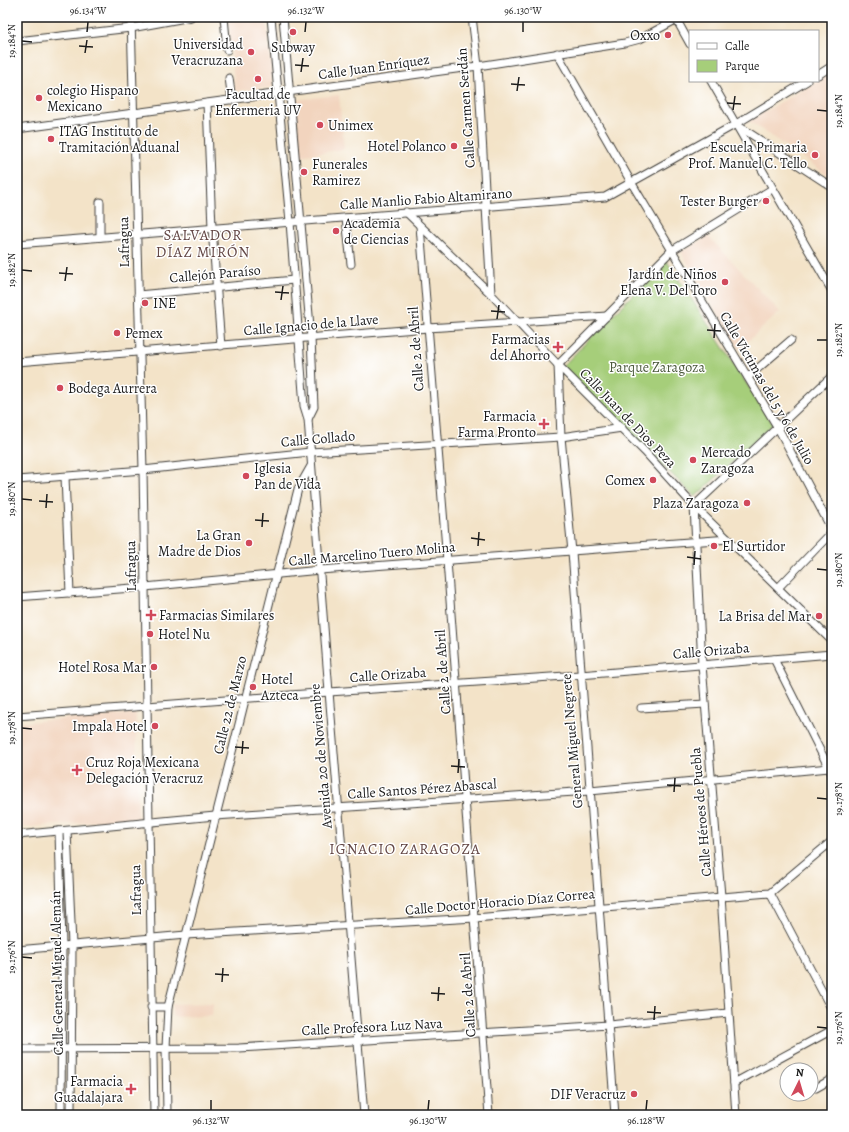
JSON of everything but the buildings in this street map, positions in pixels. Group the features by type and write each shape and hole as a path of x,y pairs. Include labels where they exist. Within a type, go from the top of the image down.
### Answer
{"street":[{"name":"Lafragua","path":"131,17 143,470 154,1115"},
{"path":"17,41 131,28 191,17"},
{"path":"224,17 227,50"},
{"name":"Avenida 20 de Noviembre","path":"271,17 290,222 304,406 308,419 329,692 350,926 364,1115"},
{"name":"Avenida 20 de Noviembre","path":"284,17 289,92 302,221 311,338 314,407 308,419"},
{"name":"Calle Carmen Serdán","path":"472,17 478,66 491,294"},
{"path":"677,18 689,42"},
{"name":"Calle Juan Enríquez","path":"17,129 478,66 640,39 677,18"},
{"name":"Calle Víctimas del 5 y 6 de Julio","path":"556,53 671,251 778,428 832,531"},
{"path":"819,74 832,66"},
{"path":"229,78 232,100"},
{"path":"712,82 832,291"},
{"name":"Calle Manlio Fabio Altamirano","path":"17,244 406,212 485,208 605,197 736,124 805,82"},
{"path":"207,103 212,228 221,346"},
{"path":"736,124 832,187"},
{"path":"558,364 671,251 772,189"},
{"path":"100,202 100,237"},
{"name":"Calle Juan de Dios Peza","path":"406,212 491,294 622,428 694,506 832,641"},
{"path":"346,218 351,264"},
{"name":"Calle 2 de Abril","path":"420,226 457,683 489,1115"},
{"name":"Callejón Paraíso","path":"138,295 294,280"},
{"name":"Calle Ignacio de la Llave","path":"17,362 428,328 607,316"},
{"path":"748,377 791,340"},
{"name":"General Miguel Negrete","path":"558,364 561,437 572,552 580,675 615,1115"},
{"path":"694,506 832,376"},
{"name":"Calle Collado","path":"17,480 143,470 310,452 561,437 622,428"},
{"name":"Calle 22 de Marzo","path":"166,1048 168,1007 215,816 298,489 311,466"},
{"path":"65,477 70,592"},
{"name":"Calle Héroes de Puebla","path":"694,506 704,704 722,896 728,1013 736,1115"},
{"path":"778,587 832,531"},
{"name":"Calle Marcelino Tuero Molina","path":"17,597 145,587 320,570 729,539"},
{"name":"Calle Orizaba","path":"17,716 246,698 580,675 832,654"},
{"path":"774,658 830,771"},
{"path":"641,708 704,704"},
{"name":"Calle Santos Pérez Abascal","path":"17,835 215,816 590,791 710,779 830,771"},
{"name":"Calle General Miguel Alemán","path":"59,831 62,946 61,1115"},
{"name":"Calle General Miguel Alemán","path":"67,831 72,945 71,1115"},
{"path":"832,841 770,893 832,1010"},
{"name":"Calle Doctor Horacio Díaz Correa","path":"17,950 186,935 475,918 770,893"},
{"path":"151,1007 168,1007"},
{"name":"Calle Profesora Luz Nava","path":"17,1049 239,1048 609,1025 728,1013"},
{"path":"734,1083 832,1030"},
{"path":"166,1048 167,1115"},
{"path":"819,1086 832,1079"}],"shaded area":[{"name":"Universidad Veracruzana","path":"228,17 266,17 273,87 235,91"},
{"name":"Escuela Primaria Prof. Manuel C. Tello","path":"832,72 832,178 749,121 815,82 819,82 819,80"},
{"name":"Unimex","path":"339,95 344,149 300,156 296,100"},
{"name":"Jardín de Niños Elena V. Del Toro","path":"708,236 780,312 739,349 681,252"},
{"name":"Cruz Roja Mexicana Delegación Veracruz","path":"136,713 138,818 17,828 17,723"},
{"path":"213,1003 212,1016 172,1017 172,1004"}],"green space":[{"name":"Parque Zaragoza","path":"666,260 773,424 695,497 562,367"}],"place":[{"name":"Subway","path":"293,32"},
{"name":"Oxxo","path":"668,35"},
{"name":"Universidad Veracruzana","path":"251,52"},
{"name":"Facultad de Enfermeria UV","path":"258,79"},
{"name":"colegio Hispano Mexicano","path":"39,98"},
{"name":"Unimex","path":"320,125"},
{"name":"ITAG Instituto de Tramitación Aduanal","path":"51,139"},
{"name":"Hotel Polanco","path":"454,146"},
{"name":"Escuela Primaria Prof. Manuel C. Tello","path":"815,155"},
{"name":"Funerales Ramirez","path":"304,172"},
{"name":"Tester Burger","path":"766,201"},
{"name":"Academia de Ciencias","path":"336,231"},
{"name":"Jardín de Niños Elena V. Del Toro","path":"725,282"},
{"name":"INE","path":"145,303"},
{"name":"Pemex","path":"117,333"},
{"name":"Farmacias del Ahorro","path":"558,347"},
{"name":"Bodega Aurrera","path":"60,388"},
{"name":"Farmacia Farma Pronto","path":"544,424"},
{"name":"Mercado Zaragoza","path":"693,460"},
{"name":"Iglesia Pan de Vida","path":"246,476"},
{"name":"Comex","path":"653,480"},
{"name":"Plaza Zaragoza","path":"747,503"},
{"name":"La Gran Madre de Dios","path":"249,543"},
{"name":"El Surtidor","path":"714,546"},
{"name":"Farmacias Similares","path":"151,615"},
{"name":"La Brisa del Mar","path":"819,616"},
{"name":"Hotel Nu","path":"150,634"},
{"name":"Hotel Rosa Mar","path":"154,667"},
{"name":"Hotel Azteca","path":"253,687"},
{"name":"Impala Hotel","path":"155,726"},
{"name":"Cruz Roja Mexicana Delegación Veracruz","path":"77,770"},
{"name":"Farmacia Guadalajara","path":"131,1089"},
{"name":"DIF Veracruz","path":"634,1094"}],"district":[{"name":"SALVADOR DÍAZ MIRÓN","path":"203,244"},
{"name":"IGNACIO ZARAGOZA","path":"405,849"}]}
